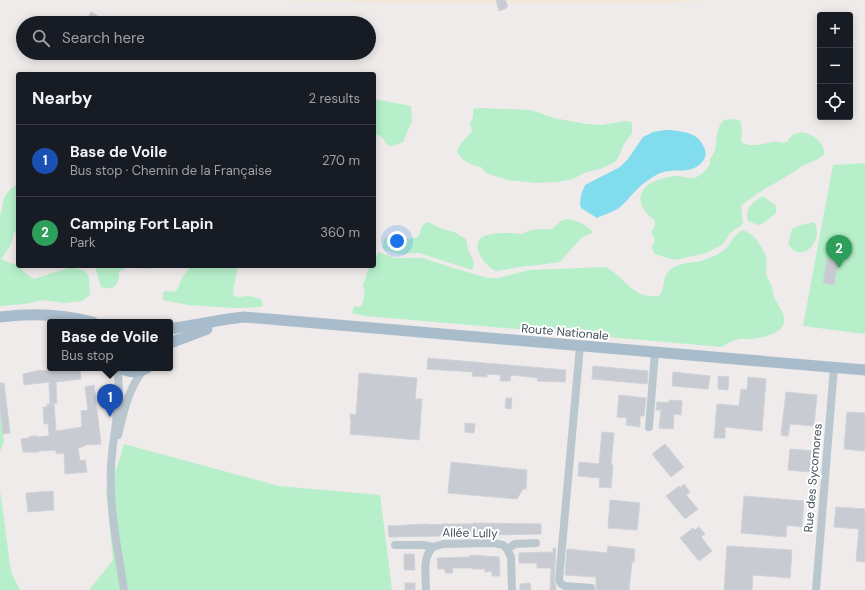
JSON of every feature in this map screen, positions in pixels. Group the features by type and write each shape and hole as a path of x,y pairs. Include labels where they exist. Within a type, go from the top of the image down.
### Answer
{"main road":[{"path":"0,317 39,315 64,316 78,319"},
{"path":"39,315 55,319"},
{"path":"173,328 235,318 263,320"},
{"path":"173,342 222,324 263,320"},
{"name":"Route Nationale","path":"263,320 865,370"},
{"path":"127,371 137,371"}],"street":[{"path":"580,346 560,580 561,584 565,586 591,588"},
{"path":"649,428 655,352"},
{"name":"Rue des Sycomores","path":"816,590 834,367"},
{"path":"119,371 119,393 112,459 111,492 124,590"},
{"path":"112,459 129,393 135,381 143,371"},
{"name":"Allée Lully","path":"395,546 424,545 433,547 443,544 493,543 503,545 511,557 512,590"},
{"name":"Allée Lully","path":"507,549 515,544 536,543"},
{"name":"Allée Lully","path":"426,590 426,559 428,553 433,547"}],"green space":[{"path":"376,99 411,106 412,121 403,142 392,146 387,145 383,138 376,135"},
{"path":"473,109 531,110 554,118 586,124 602,125 624,121 632,122 632,133 624,144 615,162 603,168 584,173 573,179 557,182 536,183 507,180 489,174 481,167 467,162 461,158 457,152 461,143 472,131 470,124 473,117"},
{"path":"733,119 741,121 741,141 748,145 775,142 785,143 797,133 804,133 810,134 816,138 823,148 824,154 818,159 798,168 794,172 759,192 741,206 743,224 729,234 724,243 720,246 706,253 675,260 654,254 652,247 655,240 651,232 655,226 655,221 646,212 641,204 643,191 648,185 665,178 676,176 694,178 705,171 710,164 710,159 715,150 720,125 724,120"},
{"path":"865,163 865,334 803,326 833,165"},
{"path":"16,185 16,235 14,231 10,246 1,259 16,264 16,268 21,268 34,279 68,268 85,271 89,278 90,295 82,301 64,303 43,300 25,304 0,306 0,215 5,196"},
{"path":"763,196 776,206 776,213 762,224 758,225 748,221 747,213 750,206"},
{"path":"566,219 580,222 589,228 592,233 582,237 560,262 497,271 481,258 477,248 480,239 484,236 501,233 523,234 530,230 552,229 561,221"},
{"path":"428,222 440,228 454,232 466,239 474,264 472,270 419,253 399,254 385,250 383,247 384,239 393,235 411,239 419,236 421,229"},
{"path":"814,222 817,229 817,236 810,248 800,252 794,250 788,244 792,229"},
{"path":"742,230 749,233 755,238 765,253 766,276 772,286 774,297 784,316 784,323 779,330 766,336 738,339 722,347 366,316 352,313 354,306 358,307 362,305 365,291 363,285 369,268 376,268 376,257 379,252 395,258 423,258 488,278 499,278 529,270 606,267 636,291 650,296 659,296 666,275 671,269 681,264 701,261 722,252"},
{"path":"96,268 126,268 119,272 117,284 115,286 109,288 101,287"},
{"path":"190,268 238,268 233,292 234,296 248,296 261,299 263,305 261,307 234,308 188,305 163,300 163,293 165,291 174,292 177,290 182,278"},
{"path":"0,408 4,442 0,452"},
{"path":"124,444 279,486 380,495 392,590 89,590 113,560 106,490 117,467"},
{"path":"0,490 11,572 20,590 0,590"}],"sand":[{"path":"250,0 715,0 669,3 391,3"}],"water":[{"path":"665,130 685,132 695,136 705,149 705,159 699,165 690,170 662,172 641,185 619,208 597,218 581,208 581,195 585,185 620,167 628,159 643,137 653,132"}],"building":[{"path":"496,0 505,0 508,6 499,11"},
{"path":"91,12 98,16 89,16"},
{"path":"827,259 838,261 834,285 823,283"},
{"path":"428,358 566,370 565,382 537,381 538,378 511,375 510,381 500,381 501,375 487,374 487,377 472,376 473,372 427,369"},
{"path":"593,366 648,371 647,384 592,379"},
{"path":"41,371 80,371 81,379 56,382 57,403 50,404 49,382 24,385 23,374"},
{"path":"673,372 710,376 708,389 672,386"},
{"path":"359,373 417,378 415,399 422,399 419,440 350,434 350,414 356,415"},
{"path":"718,376 729,377 728,390 718,389"},
{"path":"748,377 766,379 762,431 725,427 725,438 714,438 717,404 739,406 741,389 747,390"},
{"path":"0,383 4,383 10,433 3,434 0,408"},
{"path":"94,385 101,444 85,445 78,448 80,461 85,460 87,472 65,474 64,453 56,454 56,450 23,452 21,439 33,436 49,436 48,423 44,424 43,407 47,407 47,404 54,404 56,431 82,427 81,411 88,410 85,387"},
{"path":"786,392 817,395 814,426 790,424 788,436 781,435"},
{"path":"619,395 646,398 644,416 640,416 640,427 626,425 627,418 617,417"},
{"path":"506,398 512,398 511,409 505,408"},
{"path":"669,400 682,401 681,415 674,414 673,429 659,428 661,410 656,410 657,402 669,403"},
{"path":"847,412 865,413 865,451 844,449"},
{"path":"465,423 475,424 474,433 465,432"},
{"path":"602,432 614,433 611,465 613,465 611,488 599,487 600,478 578,476 579,462 599,464"},
{"path":"665,444 684,467 671,477 652,454"},
{"path":"790,449 812,451 810,472 788,470"},
{"path":"451,462 527,470 526,489 523,489 517,499 448,493"},
{"path":"684,484 690,492 686,495 698,509 685,519 666,496"},
{"path":"53,491 54,510 28,512 26,493"},
{"path":"744,496 804,501 802,527 787,525 786,537 741,533"},
{"path":"610,500 640,503 637,530 608,528"},
{"path":"836,507 865,509 865,562 856,561 859,529 834,527"},
{"path":"473,523 541,524 541,534 389,537 388,526"},
{"path":"699,527 705,534 701,537 712,551 699,561 680,538 693,528 695,530"},
{"path":"608,546 635,549 629,590 596,590 596,577 565,575 567,549 607,553"},
{"path":"727,546 792,550 790,578 753,575 752,590 724,590"},
{"path":"553,548 556,548 554,580 556,590 550,590 551,568 537,568 537,563 519,563 519,553 553,552"},
{"path":"404,554 414,554 415,570 404,570"},
{"path":"470,555 499,557 500,576 492,576 492,571 485,572 485,569 452,568 453,573 445,573 445,569 438,569 437,558 470,557"},
{"path":"405,583 415,583 415,590 405,590"},
{"path":"530,583 531,590 520,590 520,584"}],"place":[{"name":"Camping Fort Lapin","path":"839,268"},
{"name":"Base de Voile","path":"110,417"}]}
